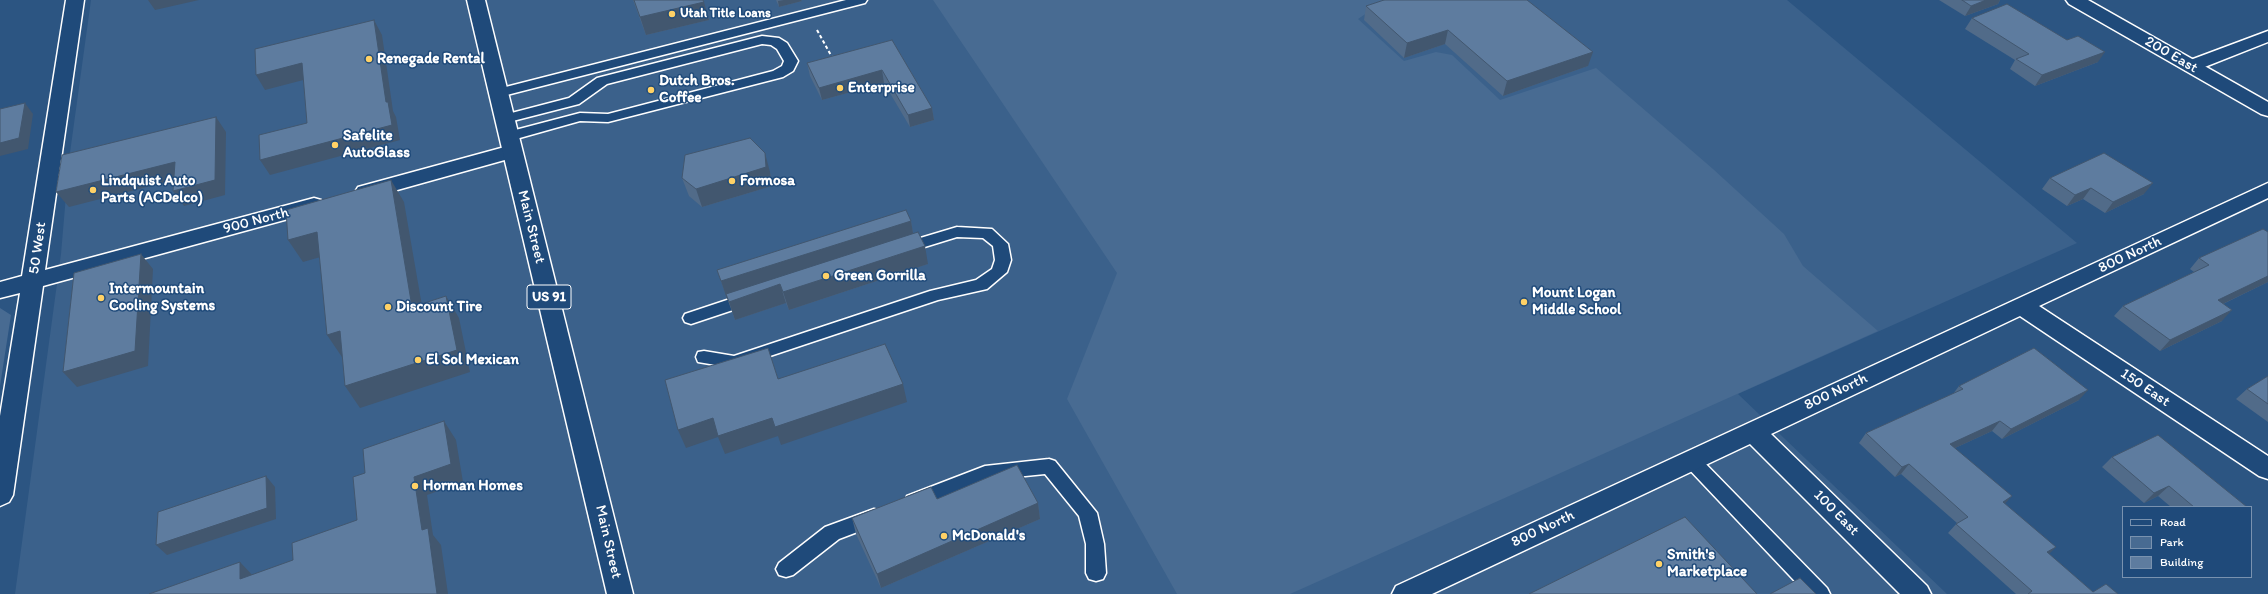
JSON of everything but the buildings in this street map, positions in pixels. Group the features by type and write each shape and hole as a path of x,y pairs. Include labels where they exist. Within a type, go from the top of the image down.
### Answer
{"street":[{"name":"50 West","path":"0,495 34,280 75,0"},
{"name":"Main Street","path":"476,0 620,594"},
{"name":"200 East","path":"2075,0 2268,110"},
{"path":"2191,66 2268,36"},
{"name":"900 North","path":"0,290 337,199 509,135"},
{"name":"800 North","path":"1405,594 2268,190"},
{"name":"150 East","path":"2022,306 2268,469"},
{"name":"100 East","path":"1753,431 1918,594"}],"lane":[{"path":"498,93 861,0"},
{"path":"762,40 774,41 782,46 791,61 788,68 770,76 608,118 580,117 509,135 574,101 602,81 762,40"},
{"path":"704,357 734,362 936,295 981,284 999,272 1003,260 1000,244 987,233 957,232 887,254"},
{"path":"691,318 767,293"},
{"path":"1691,460 1820,594"},
{"path":"786,570 832,533 985,473 1049,466 1088,513 1095,544 1096,573"}],"path":[{"path":"810,31 817,28 833,61 840,59"}],"shaded area":[{"path":"91,0 1787,0 2077,243 1738,394 1947,594 15,594 61,254 69,160"}],"green space":[{"name":"Mount Logan Middle School","path":"933,0 1386,0 1358,19 1404,61 1436,52 1452,55 1500,100 1596,68 1713,169 1784,234 1803,266 1878,331 1290,594 1177,594 1067,399 1117,273"},
{"path":"0,308 11,315 0,386"}],"place":[{"name":"Utah Title Loans","path":"672,14"},
{"name":"Renegade Rental","path":"369,59"},
{"name":"Enterprise","path":"840,88"},
{"name":"Dutch Bros. Coffee","path":"651,90"},
{"name":"Safelite AutoGlass","path":"335,145"},
{"name":"Formosa","path":"732,181"},
{"name":"Lindquist Auto Parts (ACDelco)","path":"93,190"},
{"name":"Green Gorrilla","path":"826,276"},
{"name":"Intermountain Cooling Systems","path":"101,298"},
{"name":"Mount Logan Middle School","path":"1524,302"},
{"name":"Discount Tire","path":"388,307"},
{"name":"El Sol Mexican","path":"418,360"},
{"name":"Horman Homes","path":"415,486"},
{"name":"McDonald's","path":"944,536"},
{"name":"Smith's Marketplace","path":"1659,564"}]}
